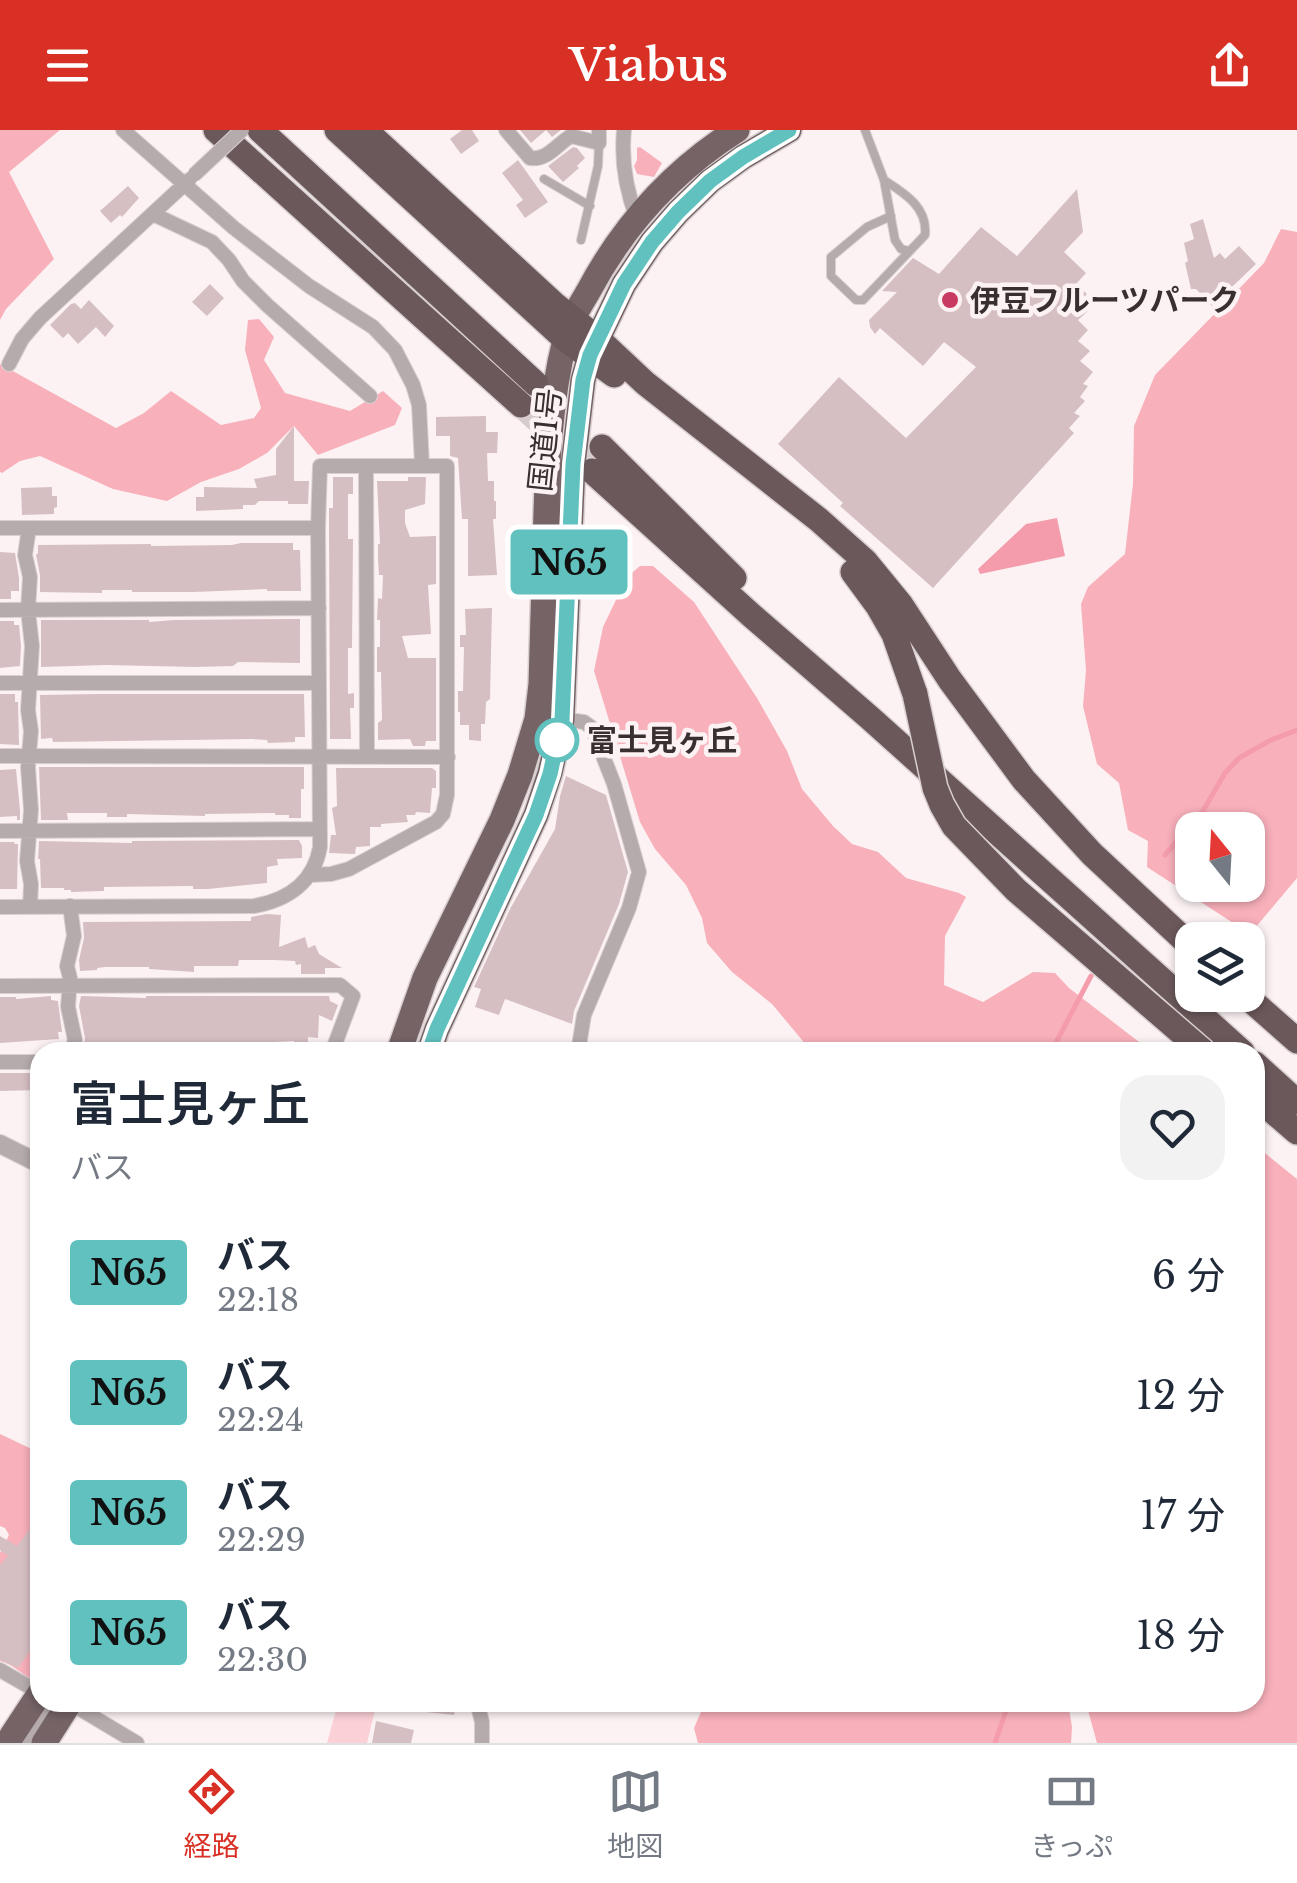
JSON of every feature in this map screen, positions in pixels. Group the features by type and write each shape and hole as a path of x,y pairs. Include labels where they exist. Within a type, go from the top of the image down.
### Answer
{"highway":[{"path":"216,130 521,406"},
{"path":"260,130 536,384"},
{"path":"337,130 569,329 841,538 900,605 1024,780 1092,854 1175,932"},
{"path":"365,130 569,329"},
{"name":"国道1号","path":"403,1042 425,978 549,719 541,684 548,459 569,329 616,244 669,183 699,155 736,130"},
{"name":"国道1号","path":"432,1042 536,815 550,774 549,719 573,464 583,380 594,347 624,284 678,212 710,181 789,130"},
{"path":"594,347 715,457 814,533 854,572 894,634 914,694 935,788 962,834 1040,911 1192,1042"},
{"path":"597,459 751,615 1231,1042"},
{"path":"1265,1012 1297,1041"},
{"path":"1265,1073 1297,1102"},
{"path":"1265,1105 1297,1132"},
{"path":"7,1743 30,1708"},
{"path":"44,1743 64,1712"}],"street":[{"path":"123,130 189,180 234,228 309,286 373,327 395,350 419,404 422,466"},
{"path":"10,364 22,340 40,318 242,130"},
{"path":"506,130 534,160 546,156 571,136 599,136"},
{"path":"624,130 626,180 637,219"},
{"path":"153,214 212,242 267,306 370,396"},
{"path":"0,907 254,906 286,896 310,875 318,861 320,829 320,466 447,466 448,757 443,814 436,822 349,869 310,875"},
{"path":"366,467 368,756"},
{"path":"0,528 318,528"},
{"path":"29,528 25,554 30,577 32,646 27,861 30,906"},
{"path":"0,610 319,608"},
{"path":"0,683 319,683"},
{"path":"549,719 584,722 592,728 614,784 640,872 630,908 584,1015 580,1042"},
{"path":"0,756 448,757"},
{"path":"0,830 320,829"},
{"path":"70,906 74,936 67,966 68,1007 74,1042"},
{"path":"0,986 340,985 353,996 336,1042"},
{"path":"0,1062 30,1062"},
{"path":"0,1144 30,1159"},
{"path":"0,1670 30,1687"},
{"path":"24,1743 47,1712"},
{"path":"85,1712 137,1743"},
{"path":"480,1712 482,1743"}],"lane":[{"path":"865,130 884,180 897,245 909,252"},
{"path":"581,240 598,166 599,136"},
{"path":"544,179 590,206"},
{"path":"884,180 906,194 927,228 925,235 864,300 856,300 830,276 831,257 868,227 891,216"}],"shaded area":[{"path":"0,130 60,130 9,172 54,259 0,320"},
{"path":"640,147 662,163 654,177 637,174 634,166"},
{"path":"1281,229 1297,232 1297,878 1260,922 1232,922 1201,902 1265,902 1265,812 1175,812 1175,885 1147,867 1148,841 1128,830 1119,783 1097,764 1083,706 1086,670 1081,604 1088,587 1125,554 1133,484 1134,426 1155,375 1264,263"},
{"path":"259,319 274,337 264,360 285,393 350,411 383,391 402,408 395,425 318,455 294,426 267,453 167,501 113,489 40,456 0,472 0,364 116,428 144,413 171,391 221,425 254,418 261,408 245,350 248,320"},
{"path":"1057,518 1065,556 980,574 978,569 1026,524"},
{"path":"640,566 653,566 694,602 757,698 787,751 802,789 852,844 878,852 906,878 966,897 945,936 944,985 983,1002 1033,972 1055,973 1139,1042 804,1042 772,1004 732,972 707,943 702,918 686,885 655,849 640,822 594,671 603,627 627,577"},
{"path":"1265,1153 1297,1179 1297,1743 1097,1743 1088,1712 1265,1712"},
{"path":"0,1434 30,1448 30,1678 0,1661 0,1553 9,1535 0,1526"},
{"path":"336,1712 375,1712 367,1743 327,1743"},
{"path":"701,1712 1070,1712 1072,1727 1071,1743 698,1743 694,1728"}],"building":[{"path":"462,130 472,130 479,141 461,154 450,139"},
{"path":"520,130 546,130 531,143"},
{"path":"573,147 585,158 563,182 548,166"},
{"path":"518,160 548,202 525,218 516,205 523,200 502,173"},
{"path":"128,186 139,198 111,223 100,211"},
{"path":"1077,189 1083,232 1064,252 1086,273 1076,284 1087,294 1080,303 1088,311 1078,320 1088,330 1078,341 1090,351 1080,361 1093,372 1083,384 1088,386 1080,397 1085,401 1074,413 1080,416 1069,428 1074,433 933,588 840,506 843,503 778,444 839,377 906,438 976,367 944,342 923,366 880,328 875,334 869,320 897,292 882,291 913,258 939,274 981,227 1017,256"},
{"path":"1203,219 1214,258 1220,253 1225,259 1239,246 1256,264 1212,306 1196,289 1191,289 1185,263 1188,261 1184,243 1194,239 1190,224"},
{"path":"210,284 224,298 207,316 192,302"},
{"path":"89,300 114,326 105,337 96,327 78,344 68,333 63,338 50,325 71,304 81,309"},
{"path":"486,416 486,432 498,432 497,453 487,453 488,481 494,481 496,501 493,519 497,575 468,576 468,519 462,519 458,458 450,456 450,436 436,436 436,417"},
{"path":"294,426 294,481 309,481 308,504 259,501 243,505 243,509 196,511 196,497 204,497 204,487 257,488 254,479 276,475 276,449"},
{"path":"333,477 353,477 353,494 348,494 348,539 353,539 352,648 348,648 348,694 354,693 354,708 350,708 351,739 330,739 329,508 333,508"},
{"path":"408,477 426,477 425,504 405,510 410,537 436,536 436,584 428,585 431,634 402,636 408,658 436,658 436,741 426,741 425,746 413,746 410,739 378,740 378,723 382,720 377,620 383,575 379,575 377,481 408,481"},
{"path":"52,487 52,496 57,496 54,514 22,515 21,488"},
{"path":"293,543 293,550 300,550 301,591 40,592 38,545"},
{"path":"0,552 15,553 19,591 11,591 11,599 0,599"},
{"path":"492,608 490,699 486,702 485,724 481,724 481,741 469,740 469,725 460,725 458,712 458,691 463,691 464,647 460,647 460,635 466,635 465,609"},
{"path":"300,619 300,663 41,667 41,620"},
{"path":"0,621 19,625 20,666 0,668"},
{"path":"0,694 15,694 18,702 19,745 0,744"},
{"path":"304,694 305,737 295,737 295,742 268,743 252,739 41,739 40,695"},
{"path":"39,767 304,767 301,818 275,813 107,817 107,813 67,813 68,820 41,820"},
{"path":"336,768 432,768 436,771 436,788 432,788 430,813 416,812 406,815 408,822 370,827 370,846 356,847 355,854 329,853 331,835 336,835 332,808 337,806"},
{"path":"16,769 20,820 17,816 0,817 0,770"},
{"path":"566,776 606,795 628,872 572,1024 505,999 499,1015 475,1007 481,989 474,987 510,909 555,829"},
{"path":"299,840 302,858 277,859 278,865 267,867 267,883 208,889 104,887 104,891 71,892 64,888 41,888 39,841"},
{"path":"0,842 18,844 17,889 0,889"},
{"path":"281,915 279,947 305,937 308,948 315,945 319,954 342,968 325,968 325,974 301,974 301,964 296,965 295,961 239,960 238,966 194,966 194,972 149,967 80,971 83,922 251,921 251,917"},
{"path":"51,996 51,1000 58,1001 62,1032 58,1032 59,1039 0,1043 0,997"},
{"path":"81,996 329,996 338,1005 332,1021 319,1015 318,1038 308,1037 308,1042 84,1042"},
{"path":"0,1073 30,1073 30,1090 0,1091"},
{"path":"30,1529 30,1651 18,1668 0,1660 0,1565 8,1556 0,1550 0,1536 17,1546"},
{"path":"376,1721 414,1730 411,1743 372,1743"}],"waterway":[{"path":"1165,855 1203,811 1225,773 1239,758 1297,730"},
{"path":"1056,1042 1091,976"},
{"path":"995,1743 1006,1712"}],"tunnel":[{"path":"521,405 589,467"}],"bus line":[{"name":"N65","path":"432,1042 536,815 550,774 562,720 573,464 583,380 590,355 624,284 678,212 710,181 789,130"}],"place":[{"name":"伊豆フルーツパーク","path":"950,300"},
{"name":"富士見ヶ丘","path":"557,740"}]}
